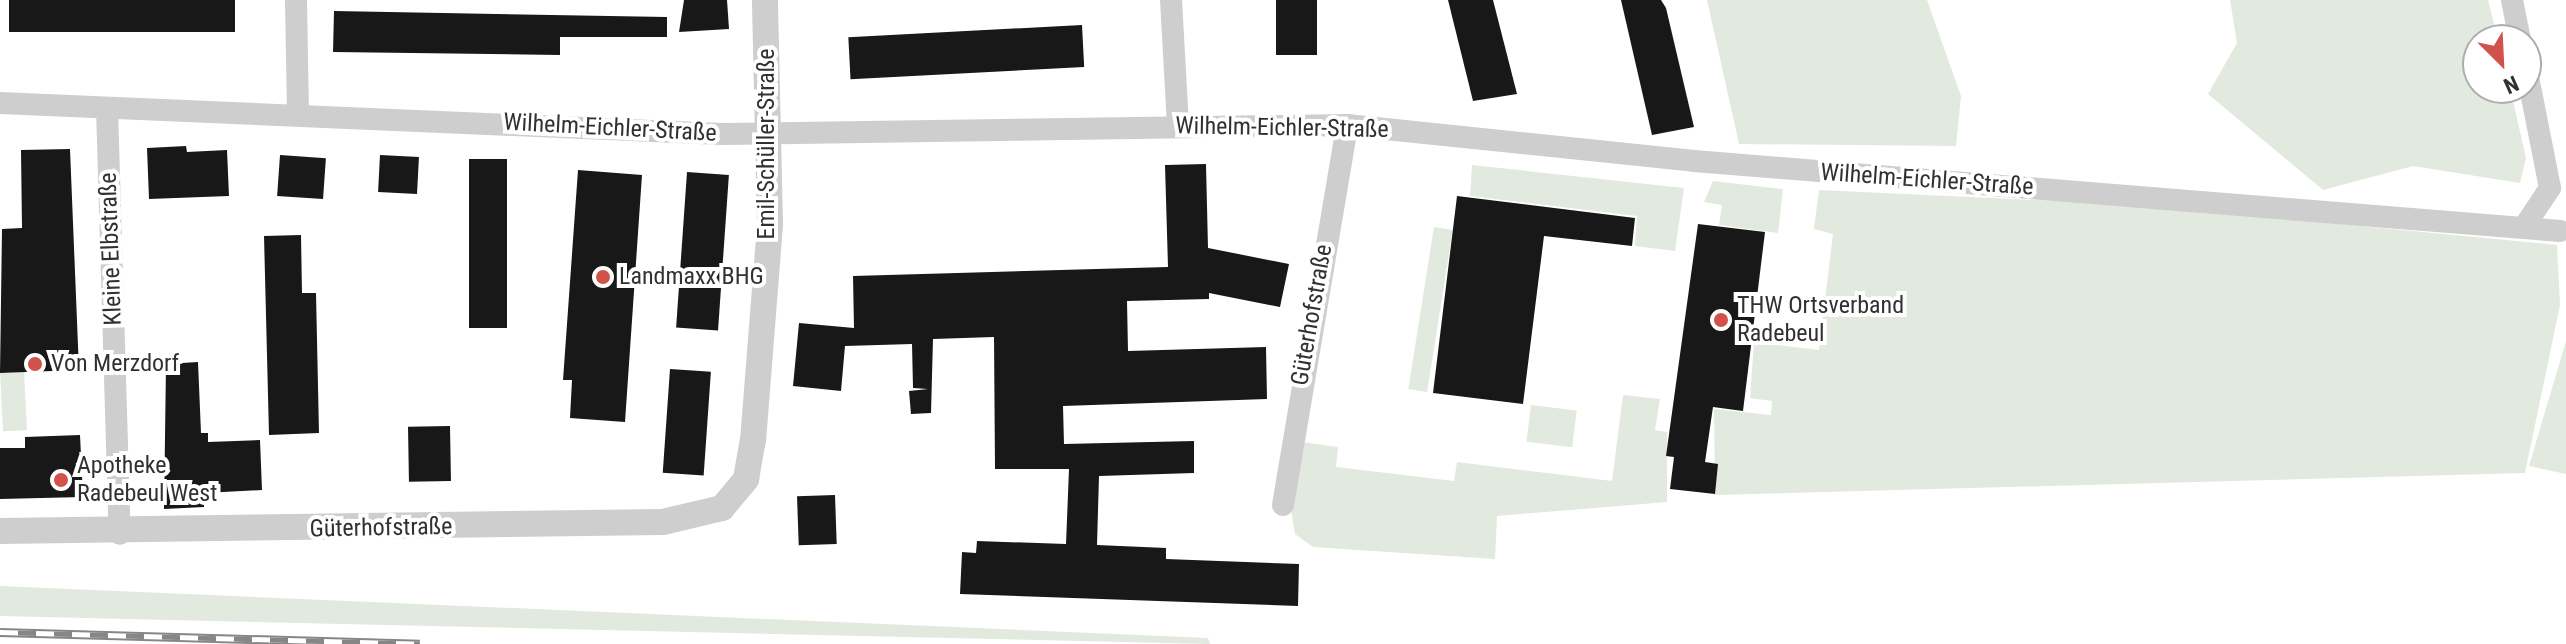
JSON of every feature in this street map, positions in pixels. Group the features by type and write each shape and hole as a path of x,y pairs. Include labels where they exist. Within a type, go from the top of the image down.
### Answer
{"street":[{"path":"296,0 298,113"},
{"name":"Emil-Schüller-Straße","path":"746,479 770,224 771,135 765,0"},
{"path":"1171,0 1178,125"},
{"path":"2512,0 2517,24"},
{"name":"Wilhelm-Eichler-Straße","path":"0,103 771,135 1178,125 1347,125 1694,161 2560,231"},
{"path":"2524,227 2550,188 2533,104"},
{"name":"Kleine Elbstraße","path":"107,108 120,534"},
{"name":"Güterhofstraße","path":"1283,505 1347,125"},
{"name":"Güterhofstraße","path":"0,531 120,534 663,522 722,508 746,479"}],"shaded area":[{"path":"1707,0 1927,0 1961,96 1956,146 1739,144"},
{"path":"2230,0 2488,0 2494,24 2462,24 2462,104 2514,104 2526,158 2520,183 2413,166 2323,190 2208,94 2237,43"},
{"path":"1472,165 1684,188 1675,251 1635,246 1637,216 1470,196"},
{"path":"1713,181 1783,189 1778,233 1719,225 1722,205 1704,202"},
{"path":"1819,190 2143,205 2557,245 2560,305 2525,473 1715,495 1714,409 1771,415 1772,401 1750,398 1754,342 1819,350 1833,234 1814,229"},
{"path":"1434,227 1453,230 1427,392 1408,389"},
{"path":"2566,341 2566,474 2529,466"},
{"path":"24,372 27,430 3,431 0,373"},
{"path":"1623,395 1660,399 1655,430 1667,432 1667,502 1497,516 1495,559 1313,547 1295,534 1291,510 1301,442 1338,447 1336,467 1454,481 1457,462 1612,481"},
{"path":"1531,405 1577,411 1572,447 1526,442"},
{"path":"0,586 1208,638 1210,644 0,616"}],"building":[{"path":"9,0 235,0 235,32 9,32"},
{"path":"684,0 727,0 729,29 679,32"},
{"path":"1276,0 1317,0 1317,55 1276,55"},
{"path":"1448,0 1493,0 1517,94 1473,101"},
{"path":"1621,0 1661,0 1666,8 1694,127 1652,135"},
{"path":"334,11 667,17 667,37 560,37 560,55 333,52"},
{"path":"1082,25 1084,67 851,79 848,37"},
{"path":"186,146 187,152 227,150 229,196 149,199 147,148"},
{"path":"70,149 79,370 0,373 2,229 22,228 21,150"},
{"path":"280,155 326,158 323,199 277,196"},
{"path":"380,155 419,157 417,194 378,192"},
{"path":"469,159 507,159 507,328 469,328"},
{"path":"1206,164 1208,248 1289,264 1280,307 1209,293 1209,299 1127,301 1128,351 1266,347 1267,399 1063,406 1064,444 1194,441 1194,473 1099,476 1097,545 1166,548 1166,559 1299,564 1298,606 960,594 962,552 976,553 977,541 1066,544 1069,469 995,469 994,337 933,339 931,413 911,414 909,391 928,389 913,388 912,344 845,346 841,391 793,386 799,323 854,328 853,276 1168,267 1165,165"},
{"name":"Landmaxx BHG","path":"578,170 642,175 625,422 570,418 572,380 563,380"},
{"path":"687,172 729,175 718,331 676,328"},
{"path":"1457,196 1635,218 1632,246 1544,236 1523,404 1433,393"},
{"name":"THW Ortsverband Radebeul","path":"1698,224 1765,232 1743,411 1713,407 1705,462 1718,464 1715,494 1670,489 1674,457 1666,456"},
{"path":"301,235 302,293 316,293 319,433 269,435 264,236"},
{"path":"198,362 201,433 208,433 208,442 260,440 262,490 204,493 204,507 164,509 166,364"},
{"path":"670,369 711,372 704,476 663,473"},
{"path":"450,426 451,481 409,482 408,427"},
{"path":"80,435 83,497 0,499 0,448 25,448 25,437"},
{"path":"835,495 837,544 799,545 797,496"}],"railway":[{"path":"0,632 420,644"}],"place":[{"name":"Landmaxx BHG","path":"603,277"},
{"name":"THW Ortsverband Radebeul","path":"1721,320"},
{"name":"Von Merzdorf","path":"35,364"},
{"name":"Apotheke Radebeul West","path":"61,480"}]}
